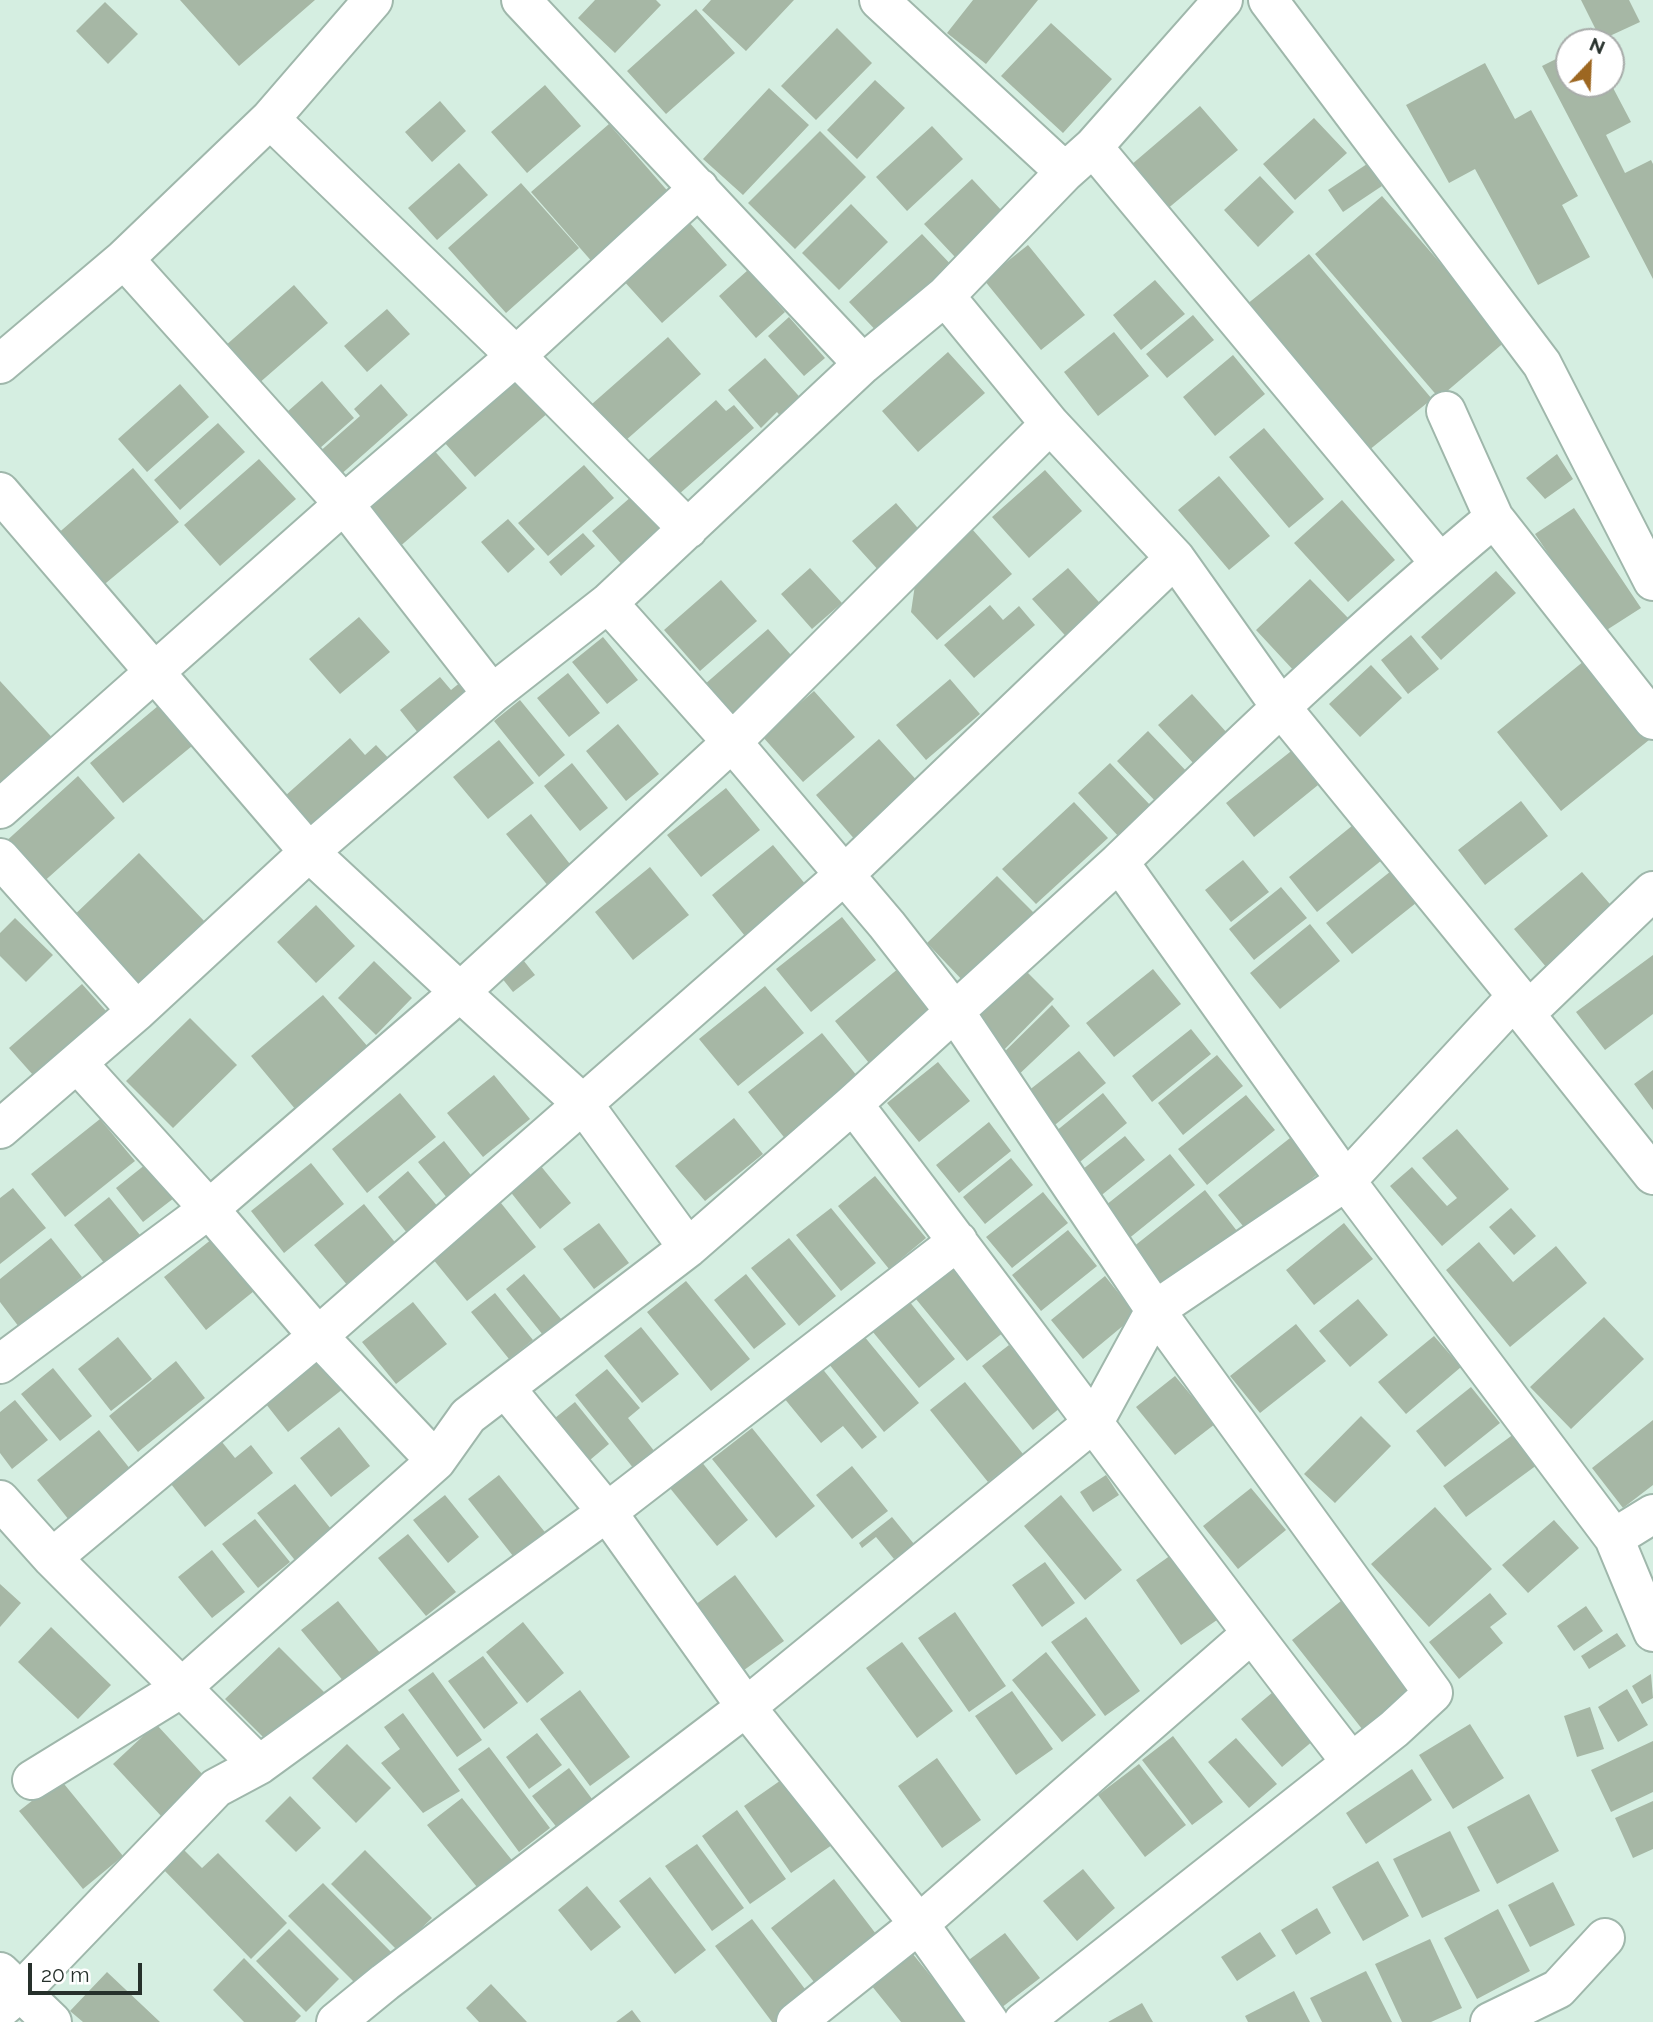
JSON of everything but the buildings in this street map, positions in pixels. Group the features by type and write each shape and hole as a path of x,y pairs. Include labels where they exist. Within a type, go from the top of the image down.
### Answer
{"street":[{"path":"0,364 124,259 270,119 373,0"},
{"path":"521,0 863,364"},
{"path":"879,0 1079,160 1440,563"},
{"path":"0,1129 78,1064 309,852 492,694 608,603 863,364 945,296 1079,160 1223,0"},
{"path":"1268,0 1542,364 1653,581"},
{"path":"270,119 516,356 688,529"},
{"path":"0,809 344,504 516,356 699,188"},
{"path":"124,259 344,504 492,694"},
{"path":"945,296 1050,424 1175,558 1280,706 1521,1005 1653,1175"},
{"path":"1446,411 1493,518 1653,720"},
{"path":"0,1364 209,1209 460,992 732,743 1050,424"},
{"path":"0,492 309,852 584,1105 688,1248"},
{"path":"32,1780 180,1689 436,1461 468,1416 688,1248 853,1104 1119,862 1280,706 1493,518"},
{"path":"52,1558 318,1336 844,875 1175,558"},
{"path":"608,603 887,925 955,1012 1155,1310 1433,1693 1394,1729 1038,2017"},
{"path":"0,858 137,1011"},
{"path":"1119,862 1346,1181 1614,1538 1653,1632"},
{"path":"336,2022 746,1707 1094,1422 1155,1310 1346,1181 1521,1005 1653,891"},
{"path":"78,1064 209,1209 318,1336 436,1461"},
{"path":"853,1104 1350,1762"},
{"path":"52,2022 7,1991 216,1788 259,1765 607,1512 958,1241"},
{"path":"506,1389 607,1512 746,1707 919,1924 989,2022"},
{"path":"0,1500 52,1558 180,1689 259,1765"},
{"path":"1614,1538 1653,1514"},
{"path":"796,2022 919,1924 1251,1634"},
{"path":"1490,2022 1558,1989 1605,1938"}]}
